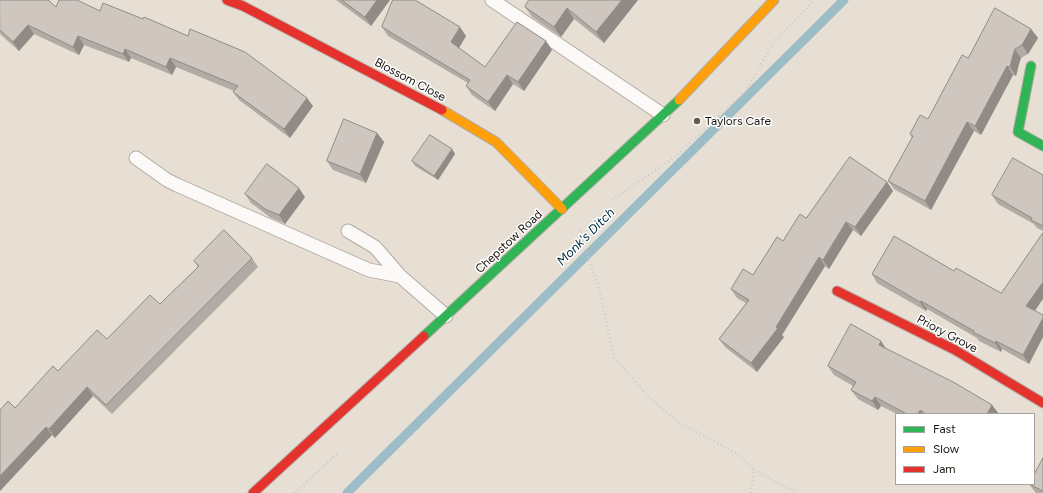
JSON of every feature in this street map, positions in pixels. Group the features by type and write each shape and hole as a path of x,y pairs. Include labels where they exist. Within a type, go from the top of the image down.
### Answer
{"street":[{"name":"Blossom Close","path":"227,0 243,6 441,110 496,142 562,209"},
{"name":"Chepstow Road","path":"253,493 680,99 774,0"},
{"path":"1031,66 1018,132 1043,146"},
{"name":"Priory Grove","path":"837,291 955,350 1043,403"}],"lane":[{"path":"492,0 663,115"},
{"path":"136,158 167,180 177,185 369,270 400,276"},
{"path":"348,231 375,247 400,276 446,316"}],"path":[{"path":"610,202 675,157 746,91 774,42 814,0"},
{"path":"574,235 584,225"},
{"path":"579,230 599,289 614,357 648,397 680,423 737,454 754,470 797,493"},
{"path":"295,493 342,450"},
{"path":"751,493 754,470"}],"building":[{"path":"0,0 48,0 56,7 59,0 77,0 100,11 103,3 143,19 144,17 188,36 190,29 245,52 307,98 284,129 233,92 238,86 170,58 166,67 125,49 123,54 78,36 73,47 28,25 13,42 0,30"},
{"path":"342,0 377,0 365,17"},
{"path":"393,0 415,0 460,27 451,42 485,67 517,22 546,41 518,82 507,75 488,102 466,86 470,80 382,27"},
{"path":"529,0 622,0 596,32 567,8 554,27 525,7"},
{"path":"995,8 1031,29 1022,45 1015,49 1010,67 1007,66 975,126 967,122 925,201 888,181 913,136 910,134 920,115 928,119 962,55 968,58"},
{"path":"344,119 377,133 360,174 327,161"},
{"path":"430,135 452,149 434,176 412,161"},
{"path":"850,157 887,182 855,227 846,222 823,260 819,257 776,327 778,328 751,363 719,339 749,300 731,289 743,269 753,275 777,237 783,241 800,214 806,218"},
{"path":"1013,158 1043,175 1043,226 992,195"},
{"path":"267,164 299,188 279,215 265,209 245,194"},
{"path":"224,230 252,258 106,405 87,387 49,429 46,427 0,476 0,410 8,401 15,408 53,366 58,371 97,330 107,339 150,295 160,304 199,266 194,261"},
{"path":"1043,233 1043,282 1026,306 1043,315 1043,318 1023,355 996,341 995,343 973,332 974,331 872,274 894,236 954,271 956,268 1001,293"},
{"path":"851,324 881,341 879,345 955,383 992,405 988,413 924,413 920,410 918,413 905,413 875,397 872,401 851,390 856,382 828,366"},
{"path":"1043,458 1043,491 1031,485 1035,485 1035,473"}],"waterway":[{"name":"Monk's Ditch","path":"347,493 844,0"}],"traffic: fast":[{"path":"1031,66 1018,132 1043,146"},
{"path":"424,336 679,100"}],"traffic: slow":[{"path":"679,100 774,0"},
{"path":"442,110 496,142 562,209"}],"traffic: jam":[{"path":"227,0 243,6 442,110"},
{"path":"837,291 955,350 1043,403"},
{"path":"253,493 424,336"}],"place":[{"name":"Taylors Cafe","path":"697,121"}]}
